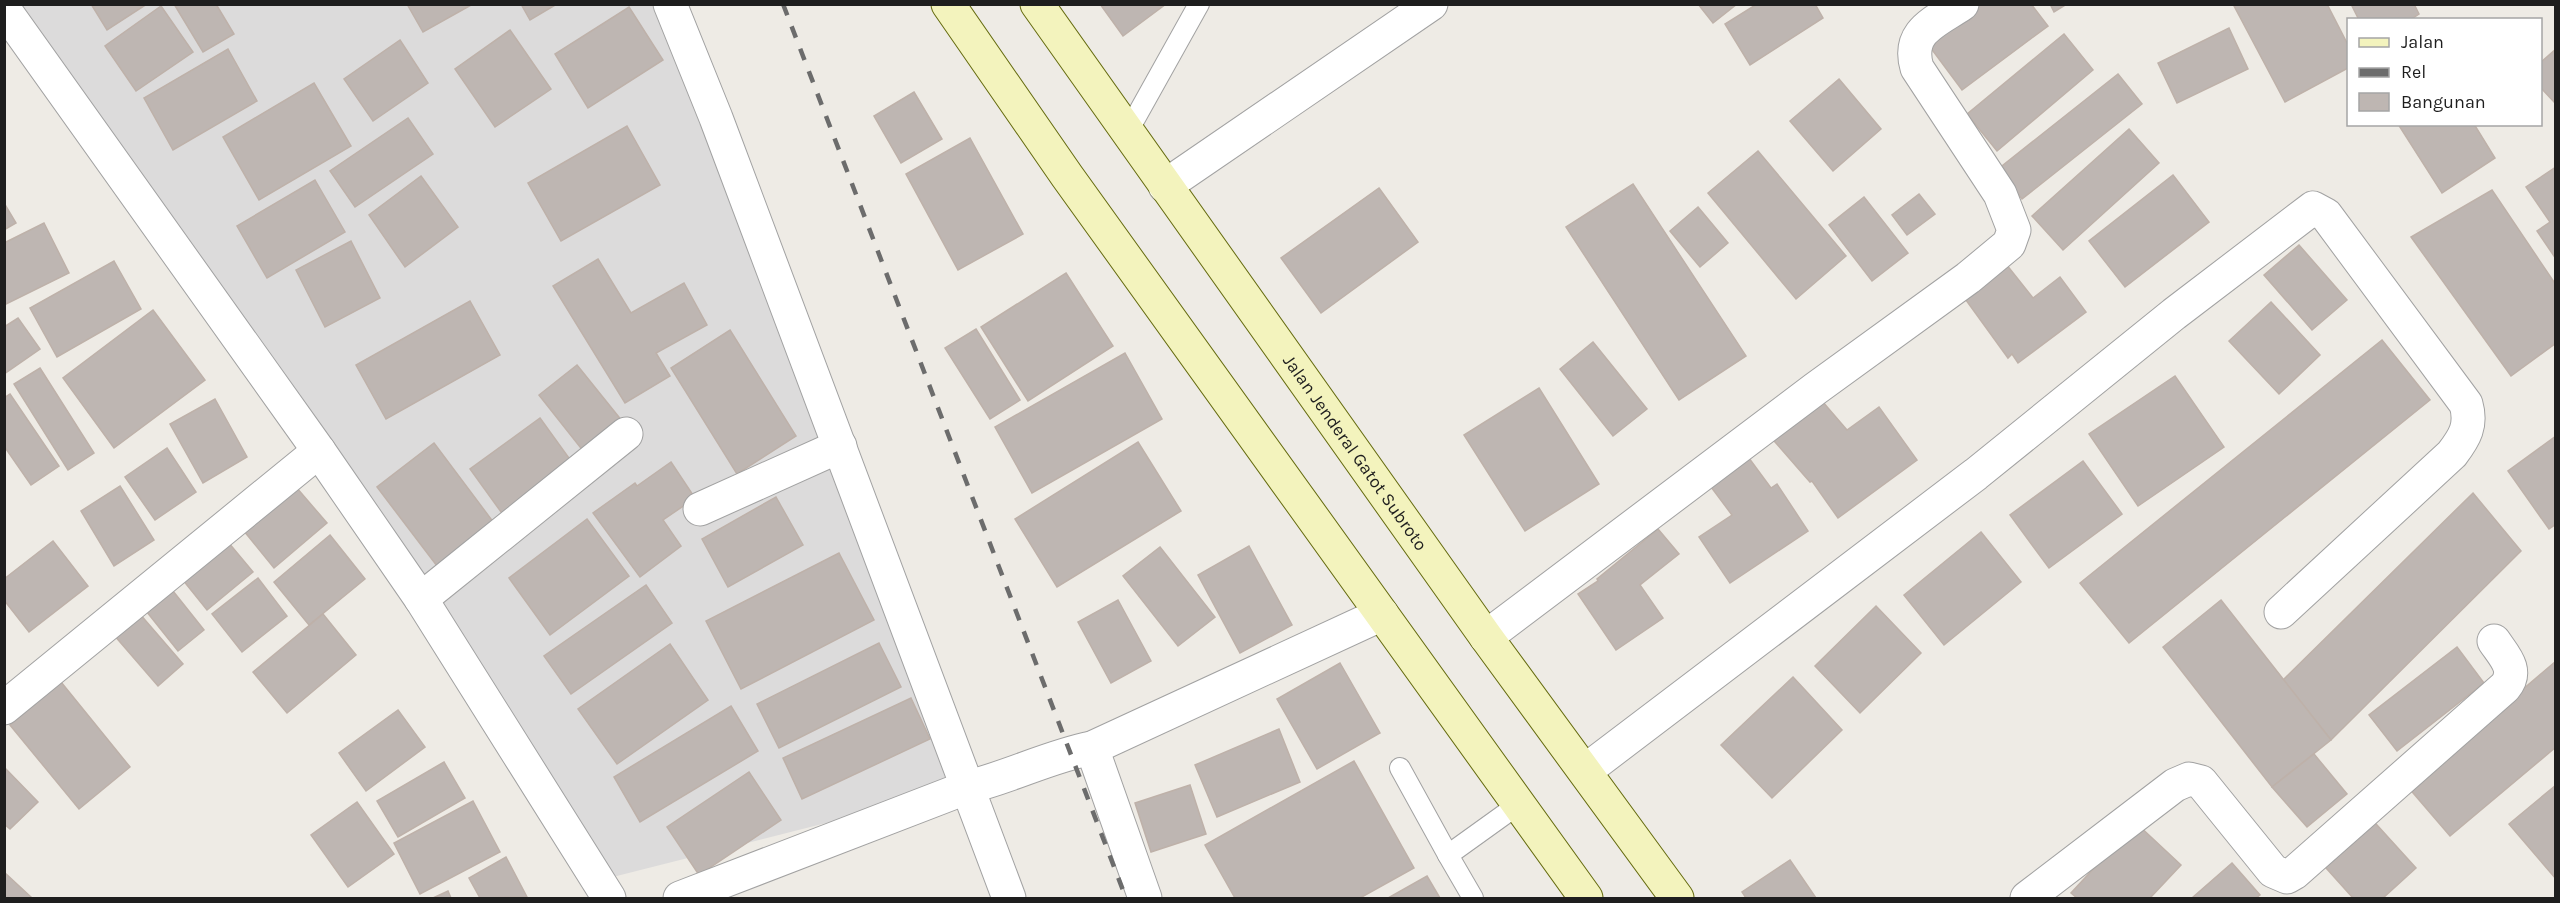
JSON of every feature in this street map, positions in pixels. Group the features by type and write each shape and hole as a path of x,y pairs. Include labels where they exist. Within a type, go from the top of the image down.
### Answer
{"main road":[{"path":"948,4 1067,176 1586,898"},
{"name":"Jalan Jenderal Gatot Subroto","path":"1037,4 1127,134 1486,637 1677,898"}],"street":[{"path":"670,4 716,118 1009,898"},
{"path":"1165,186 1431,4"},
{"path":"1486,637 1815,389 1968,278 2008,244 2014,230 2000,194 1917,68 1913,56 1915,42 1923,31 1962,4"},
{"path":"4,9 421,599 609,898"},
{"path":"1585,771 1976,474 2174,314 2313,208 2325,215 2347,244 2466,404 2469,417 2466,435 2452,454 2281,612"},
{"path":"421,599 626,434"},
{"path":"700,509 840,446"},
{"path":"4,708 319,452"},
{"path":"680,898 968,787 990,782 1071,752 1092,747 1382,614"},
{"path":"2027,898 2175,784 2189,779 2201,782 2273,871 2287,877 2505,687 2510,681 2512,669 2494,641"},
{"path":"1092,747 1145,898"}],"lane":[{"path":"1127,134 1199,4"},
{"path":"1400,768 1473,898"},
{"path":"1448,855 1519,804"}],"shaded area":[{"path":"4,5 652,5 968,787 593,882 5,14"}],"building":[{"path":"91,4 147,4 107,30"},
{"path":"174,4 216,4 234,34 203,52"},
{"path":"407,4 473,4 423,32"},
{"path":"521,4 557,4 530,20"},
{"path":"1100,4 1166,4 1123,36"},
{"path":"1698,4 1737,4 1713,23"},
{"path":"1757,4 1815,4 1823,18 1750,65 1725,24"},
{"path":"1979,4 2031,4 2048,26 1962,90 1927,43"},
{"path":"2050,4 2067,4 2054,12"},
{"path":"2233,4 2327,4 2347,43 2347,69 2285,102"},
{"path":"2351,4 2414,4 2419,14 2413,18 2358,18"},
{"path":"161,6 193,52 136,91 105,46"},
{"path":"629,7 663,60 588,108 555,54"},
{"path":"2229,28 2248,69 2177,103 2158,63"},
{"path":"510,30 551,89 495,127 455,69"},
{"path":"2064,34 2093,70 1997,151 1967,114"},
{"path":"400,40 428,83 373,121 344,79"},
{"path":"228,49 257,101 173,150 144,98"},
{"path":"2556,49 2556,104 2542,89 2542,61"},
{"path":"2118,74 2142,104 2022,199 1998,169"},
{"path":"1839,79 1881,129 1833,171 1790,121"},
{"path":"314,83 351,146 259,200 223,137"},
{"path":"914,92 942,139 901,163 874,116"},
{"path":"408,118 433,154 355,207 330,171"},
{"path":"627,126 660,185 561,241 528,183"},
{"path":"2399,126 2475,126 2495,158 2442,193"},
{"path":"2129,129 2159,163 2063,250 2032,216"},
{"path":"970,138 1023,234 958,270 906,174"},
{"path":"1758,151 1846,256 1796,299 1708,193"},
{"path":"2556,167 2556,259 2537,231 2550,222 2526,187"},
{"path":"2173,175 2209,222 2125,287 2089,241"},
{"path":"421,176 458,227 405,267 369,215"},
{"path":"315,180 345,232 267,278 237,226"},
{"path":"1633,184 1746,356 1679,400 1566,227"},
{"path":"1379,188 1418,242 1321,313 1281,258"},
{"path":"2492,190 2556,285 2556,343 2511,376 2411,237"},
{"path":"1919,194 1935,214 1907,235 1892,215"},
{"path":"1864,197 1908,253 1872,281 1829,225"},
{"path":"4,203 16,223 4,230"},
{"path":"1698,207 1728,243 1700,267 1670,231"},
{"path":"44,223 69,273 4,305 4,243"},
{"path":"351,241 380,298 325,327 296,270"},
{"path":"2299,245 2347,300 2312,330 2264,275"},
{"path":"598,259 631,313 684,283 707,325 656,353 670,376 625,403 553,286"},
{"path":"114,261 141,309 57,357 30,308"},
{"path":"2006,264 2033,298 2060,277 2086,312 2018,363 2012,354 2008,358 1963,296"},
{"path":"1066,273 1113,346 1028,401 981,327"},
{"path":"470,301 500,355 386,419 356,365"},
{"path":"2271,302 2320,355 2279,394 2229,341"},
{"path":"153,310 205,380 114,448 63,378"},
{"path":"18,318 40,349 4,374 4,327"},
{"path":"976,329 1020,400 990,419 945,348"},
{"path":"730,330 796,436 737,474 671,368"},
{"path":"2382,340 2430,400 2129,643 2080,583"},
{"path":"1593,342 1647,409 1613,436 1560,369"},
{"path":"1125,353 1162,419 1032,493 995,427"},
{"path":"577,365 622,421 584,452 539,395"},
{"path":"40,368 94,453 68,470 14,384"},
{"path":"2175,376 2224,447 2138,506 2089,434"},
{"path":"1539,388 1599,484 1525,531 1464,435"},
{"path":"10,394 59,466 31,485 4,446 4,398"},
{"path":"1816,394 1847,430 1879,407 1917,460 1838,518 1812,481 1810,482 1768,434"},
{"path":"215,399 247,457 203,483 170,424"},
{"path":"540,418 574,465 504,516 470,469"},
{"path":"2556,436 2556,524 2549,529 2508,471"},
{"path":"1138,442 1181,511 1057,587 1015,519"},
{"path":"434,443 494,523 437,566 377,487"},
{"path":"167,448 196,492 155,520 125,477"},
{"path":"1743,450 1771,488 1777,484 1808,531 1730,583 1699,537 1732,515 1705,479"},
{"path":"2083,461 2122,514 2049,568 2010,515"},
{"path":"671,462 695,498 663,520 681,546 640,577 593,513 635,483 637,486"},
{"path":"120,486 154,540 114,566 81,511"},
{"path":"296,487 327,523 274,568 244,531"},
{"path":"2473,493 2521,551 2331,740 2283,680"},
{"path":"776,497 803,545 728,587 702,539"},
{"path":"587,519 629,576 550,635 509,578"},
{"path":"1658,529 1679,554 1640,585 1663,618 1616,650 1578,594 1598,581 1597,579"},
{"path":"1981,532 2021,582 1944,645 1904,595"},
{"path":"330,535 365,579 309,625 274,582"},
{"path":"53,541 88,586 29,632 4,600 4,579"},
{"path":"228,542 253,572 207,610 183,580"},
{"path":"1249,546 1292,625 1240,653 1198,575"},
{"path":"1160,547 1215,617 1178,646 1123,576"},
{"path":"839,553 874,620 741,689 706,621"},
{"path":"258,578 287,616 242,652 212,614"},
{"path":"646,585 672,623 571,694 544,656"},
{"path":"169,586 204,630 178,651 143,607"},
{"path":"1118,600 1151,661 1111,683 1078,622"},
{"path":"2221,600 2331,740 2272,787 2163,647"},
{"path":"1876,606 1921,653 1860,713 1815,666"},
{"path":"139,613 183,664 158,686 114,635"},
{"path":"323,614 356,655 287,713 253,672"},
{"path":"879,643 901,687 779,748 757,704"},
{"path":"670,644 708,700 617,764 578,709"},
{"path":"2457,647 2484,683 2397,751 2369,715"},
{"path":"2556,661 2556,747 2450,836 2408,787"},
{"path":"1340,663 1380,733 1317,769 1277,699"},
{"path":"1793,677 1842,730 1772,798 1721,745"},
{"path":"61,682 130,767 79,809 10,725"},
{"path":"911,698 930,739 802,799 783,758"},
{"path":"731,706 758,751 640,822 614,777"},
{"path":"398,710 425,747 366,791 339,753"},
{"path":"1279,729 1300,782 1217,817 1195,765"},
{"path":"2314,754 2347,794 2307,827 2272,787"},
{"path":"1354,761 1414,868 1360,898 1235,898 1205,845"},
{"path":"444,762 465,798 398,837 377,801"},
{"path":"4,767 38,802 10,829 4,824"},
{"path":"749,772 781,820 699,875 667,827"},
{"path":"1190,785 1206,834 1151,852 1135,803"},
{"path":"2556,785 2556,879 2509,824"},
{"path":"473,801 500,852 420,894 394,843"},
{"path":"357,802 394,854 348,887 311,835"},
{"path":"2367,814 2416,868 2383,898 2353,898 2318,859"},
{"path":"2136,823 2181,865 2150,898 2077,898 2071,893"},
{"path":"506,857 527,897 480,898 469,878"},
{"path":"1790,860 1816,898 1746,898 1742,892"},
{"path":"2232,863 2260,895 2256,898 2192,898"},
{"path":"4,872 32,898 4,898"},
{"path":"1427,876 1440,898 1388,898"},
{"path":"448,891 451,898 433,898"}],"railway":[{"path":"783,4 1126,898"}]}
